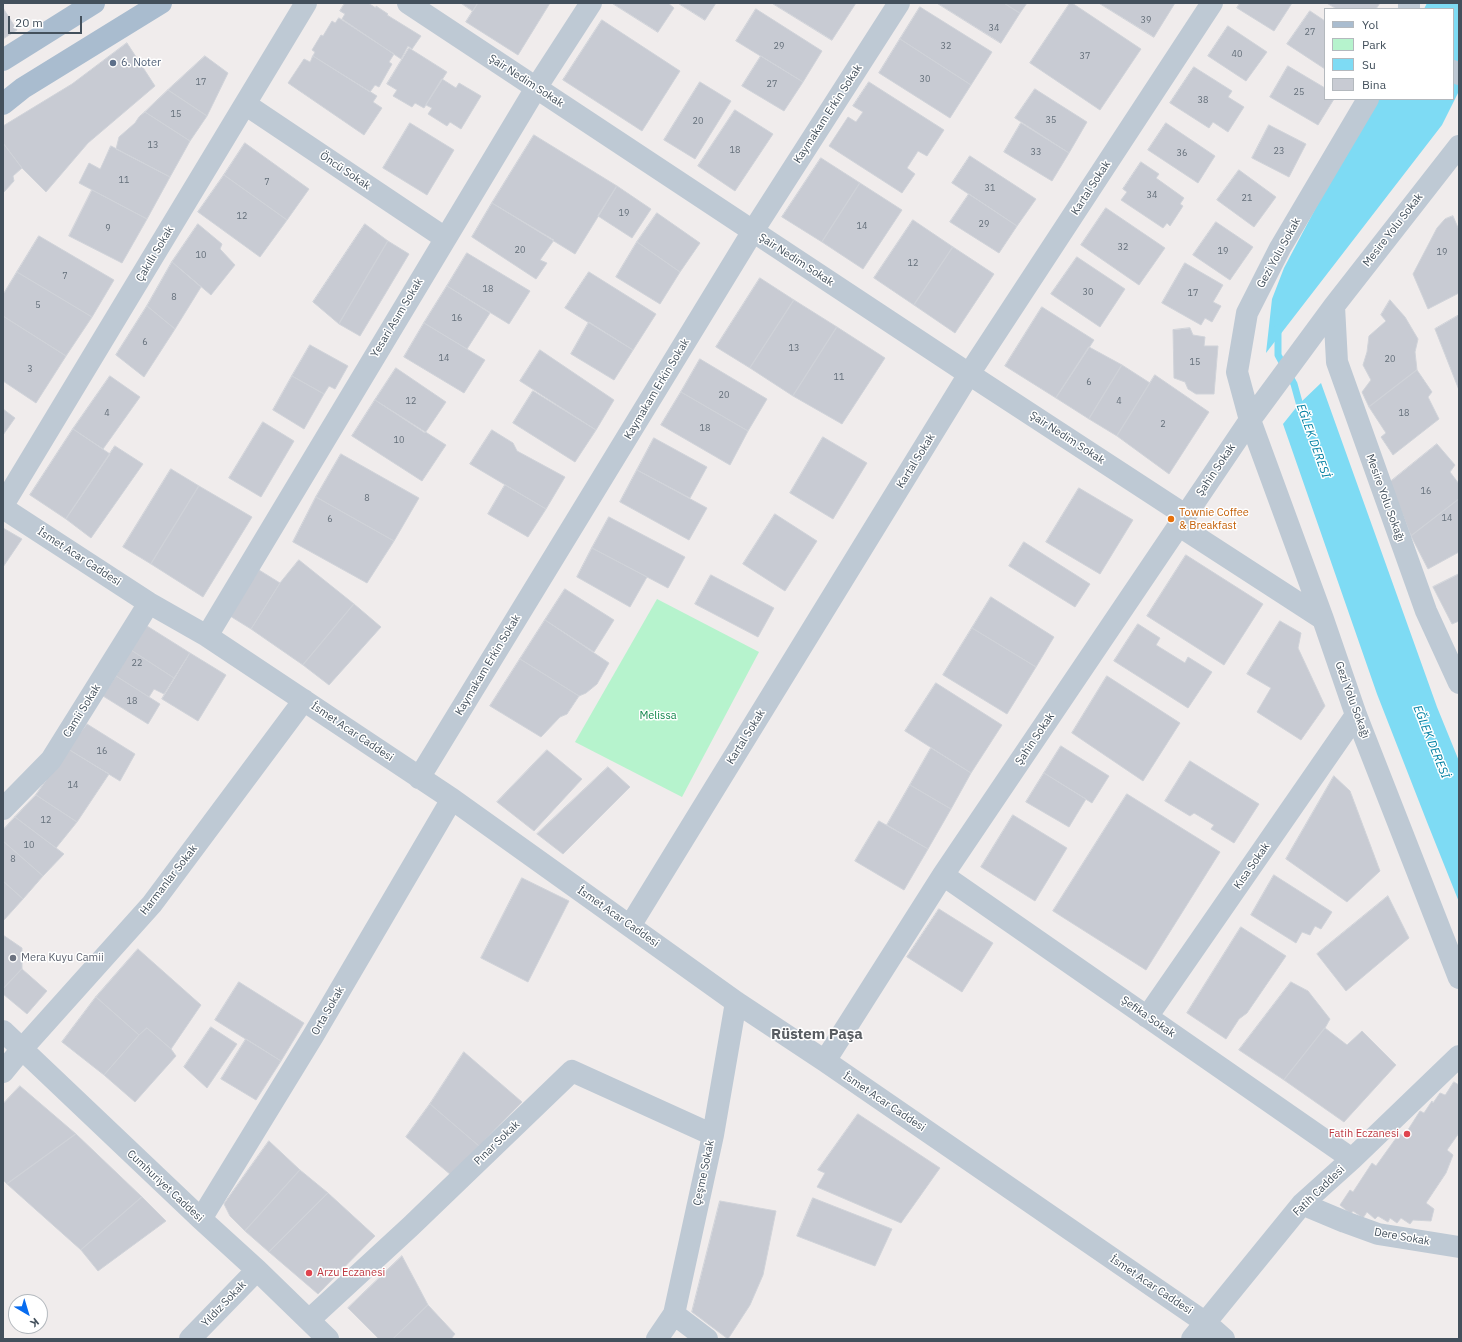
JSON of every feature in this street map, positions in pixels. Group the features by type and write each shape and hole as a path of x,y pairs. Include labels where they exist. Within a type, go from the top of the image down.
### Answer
{"main road":[{"path":"3,60 94,3"},
{"path":"3,104 24,88 161,3"}],"street":[{"name":"Çakıllı Sokak","path":"3,504 306,3"},
{"name":"Şair Nedim Sokak","path":"408,3 969,374 1323,619"},
{"name":"Yesari Asım Sokak","path":"207,636 445,238 536,88 591,3"},
{"name":"Kaymakam Erkin Sokak","path":"419,778 753,231 900,3"},
{"name":"Kartal Sokak","path":"630,926 969,374 1212,3"},
{"name":"Gezi Yolu Sokak","path":"1250,420 1237,372 1247,313 1280,248 1367,100"},
{"name":"Öncü Sokak","path":"246,104 445,238"},
{"name":"Mesire Yolu Sokak","path":"1250,420 1334,306 1457,156"},
{"name":"Mesire Yolu Sokağı","path":"1334,306 1337,362 1426,611 1459,683"},
{"name":"Şahin Sokak","path":"825,1061 943,875 1250,420"},
{"name":"Gezi Yolu Sokağı","path":"1250,420 1323,619 1356,715 1459,978"},
{"name":"İsmet Acar Caddesi","path":"3,508 149,603 207,636 452,799 736,1002 825,1061 1199,1331 1224,1339"},
{"name":"Camii Sokak","path":"3,809 51,760 149,603"},
{"name":"Harmanlar Sokak","path":"3,1072 152,904 304,700"},
{"name":"Kısa Sokak","path":"1147,1017 1356,715"},
{"name":"Orta Sokak","path":"201,1220 313,1036 452,799"},
{"name":"Şefika Sokak","path":"943,875 1352,1159"},
{"name":"Çeşme Sokak","path":"657,1339 674,1314 712,1135 736,1002"},
{"name":"Cumhuriyet Caddesi","path":"3,1031 21,1050 201,1220 257,1270 328,1339"},
{"name":"Fatih Caddesi","path":"1199,1331 1302,1204 1352,1159 1459,1056"},
{"name":"Pınar Sokak","path":"309,1320 411,1226 572,1071 712,1135"},
{"name":"Dere Sokak","path":"1302,1204 1378,1234 1459,1247"},
{"name":"Yıldız Sokak","path":"190,1339 257,1270"},
{"path":"674,1314 707,1339"}],"green space":[{"name":"Melissa","path":"657,599 759,652 682,797 575,742"}],"water":[{"path":"1427,3 1459,3 1459,91 1442,125 1266,353 1272,299 1284,268 1374,100 1454,100 1454,8 1424,8"},
{"path":"1321,383 1437,707 1459,761 1459,902 1377,694 1283,424 1299,404"}],"building":[{"path":"345,3 368,3 376,8 376,6 388,14 387,15 421,36 412,49 408,46 401,59 342,19 345,14 340,11"},
{"path":"461,3 478,3 473,11"},
{"path":"478,3 550,3 518,55 466,22"},
{"path":"612,3 668,3 674,8 658,32"},
{"path":"678,3 716,3 705,20"},
{"path":"772,3 856,3 832,40"},
{"path":"937,3 1004,3 1020,13 1001,43"},
{"path":"1004,3 1027,3 1020,13"},
{"path":"1070,3 1141,49 1100,110 1030,63"},
{"path":"1099,3 1175,3 1154,37"},
{"path":"1240,3 1292,3 1274,31 1237,8"},
{"path":"1327,3 1380,3 1377,8 1335,8"},
{"path":"920,7 992,52 971,85 900,39"},
{"path":"3,8 17,30 3,39"},
{"path":"756,9 822,51 803,82 736,41"},
{"path":"1310,11 1324,20 1324,68 1287,44"},
{"path":"339,18 394,54 389,62 392,64 379,87 375,85 370,92 313,56 315,52 312,50 321,35 323,36 332,21 335,23"},
{"path":"602,20 680,71 642,131 563,80"},
{"path":"1228,26 1267,52 1246,81 1208,56"},
{"path":"900,39 971,85 950,118 879,73"},
{"path":"127,43 155,86 88,143 46,192 22,168 3,143 3,126 72,84"},
{"path":"409,48 447,72 424,108 415,103 412,107 393,96 397,90 387,84"},
{"path":"205,56 228,73 207,116 168,90"},
{"path":"313,56 377,96 373,102 382,108 364,135 288,83 304,59 310,62"},
{"path":"761,56 803,82 784,111 742,86"},
{"path":"1288,66 1324,87 1324,100 1333,100 1318,125 1270,97"},
{"path":"1194,67 1232,91 1228,97 1244,107 1228,132 1213,122 1209,128 1170,103"},
{"path":"442,79 456,88 459,83 481,96 461,129 450,122 447,126 428,114 432,108 426,105"},
{"path":"700,82 731,101 695,159 664,140"},
{"path":"869,82 944,130 927,156 918,151 907,168 915,174 902,193 829,146 848,117 856,122 863,112 853,106"},
{"path":"1035,89 1087,122 1069,153 1015,118"},
{"path":"168,90 207,116 190,141 145,112"},
{"path":"735,110 773,134 735,191 698,166"},
{"path":"145,112 190,141 170,177 116,149 119,137"},
{"path":"410,123 454,150 427,195 383,168"},
{"path":"1021,123 1069,153 1052,181 1004,152"},
{"path":"1166,123 1215,156 1198,183 1148,150"},
{"path":"1269,125 1306,144 1289,177 1252,158"},
{"path":"534,135 617,186 575,254 492,203"},
{"path":"3,143 22,168 13,176 14,181 3,193"},
{"path":"245,143 309,189 287,220 224,175"},
{"path":"111,146 170,177 147,219 79,183 89,163 100,169"},
{"path":"970,156 1036,199 1017,226 952,183"},
{"path":"821,158 860,183 822,242 782,217"},
{"path":"1141,162 1159,174 1156,178 1184,198 1180,204 1183,206 1170,226 1167,223 1163,228 1121,200 1127,192 1123,189"},
{"path":"1239,170 1276,197 1254,227 1217,200"},
{"path":"224,175 287,220 260,257 198,212"},
{"path":"860,183 902,210 863,269 822,242"},
{"path":"617,186 651,209 632,238 598,216"},
{"path":"92,190 147,219 122,263 69,236"},
{"path":"969,194 1017,226 999,253 950,222"},
{"path":"492,203 554,240 540,260 547,263 536,279 472,237"},
{"path":"1106,208 1165,248 1139,285 1081,245"},
{"path":"657,213 700,243 680,272 637,242"},
{"path":"1453,216 1459,230 1459,293 1428,309 1413,274 1437,228 1445,219"},
{"path":"913,220 953,247 914,305 874,278"},
{"path":"1216,222 1253,247 1230,280 1193,255"},
{"path":"198,224 222,244 220,249 235,265 211,295 172,262"},
{"path":"365,224 388,241 339,324 313,302"},
{"path":"39,236 114,280 92,317 17,272"},
{"path":"388,241 409,254 360,336 339,324"},
{"path":"637,242 680,272 660,304 616,277"},
{"path":"953,247 994,274 955,333 914,305"},
{"path":"467,253 530,291 509,324 447,286"},
{"path":"1077,257 1125,289 1100,327 1051,294"},
{"path":"172,262 201,287 175,329 147,306"},
{"path":"1185,263 1223,285 1213,302 1221,306 1212,322 1205,318 1201,325 1162,303"},
{"path":"17,272 92,317 66,356 3,316 3,295"},
{"path":"589,272 656,314 633,350 565,308"},
{"path":"760,278 794,300 750,368 716,347"},
{"path":"447,286 490,313 467,349 424,323"},
{"path":"794,300 837,327 793,396 750,368"},
{"path":"1390,300 1405,317 1418,339 1415,352 1417,370 1369,407 1362,392 1371,380 1363,365 1367,352 1369,336 1386,321 1381,315"},
{"path":"147,306 175,329 144,377 116,355"},
{"path":"1042,307 1094,340 1056,398 1005,366"},
{"path":"1459,315 1459,390 1435,329"},
{"path":"3,316 66,356 36,403 3,381"},
{"path":"589,322 633,350 614,380 571,354"},
{"path":"424,323 485,360 464,393 404,357"},
{"path":"837,327 885,358 842,424 793,396"},
{"path":"1190,328 1193,335 1205,337 1204,346 1218,346 1214,394 1196,394 1188,389 1185,382 1174,378 1173,330"},
{"path":"310,345 348,366 335,389 329,386 324,394 292,376"},
{"path":"1089,347 1122,365 1089,419 1056,398"},
{"path":"540,350 614,400 596,430 520,381"},
{"path":"700,359 767,399 748,431 681,392"},
{"path":"1122,365 1150,383 1117,436 1089,419"},
{"path":"396,368 446,402 425,433 375,400"},
{"path":"1417,370 1432,392 1428,397 1439,419 1393,455 1381,437 1386,433 1369,407"},
{"path":"1155,375 1209,412 1169,474 1117,436"},
{"path":"110,376 140,397 103,449 73,429"},
{"path":"292,376 324,394 304,429 273,410"},
{"path":"533,391 596,430 575,462 513,423"},
{"path":"681,392 748,431 730,465 661,425"},
{"path":"375,400 446,445 422,481 352,436"},
{"path":"3,409 15,418 3,435"},
{"path":"263,422 294,441 261,497 229,478"},
{"path":"73,429 110,454 66,519 30,495"},
{"path":"492,430 513,443 517,451 565,477 546,509 470,464"},
{"path":"823,437 867,463 833,519 790,493"},
{"path":"654,438 707,467 690,498 637,470"},
{"path":"1437,444 1455,465 1450,472 1459,484 1459,499 1411,536 1390,482"},
{"path":"115,446 143,464 91,538 66,519"},
{"path":"341,454 419,498 394,541 316,497"},
{"path":"171,469 199,486 151,564 123,547"},
{"path":"637,470 707,508 689,540 620,502"},
{"path":"505,485 546,509 528,537 488,514"},
{"path":"199,486 252,517 203,597 151,564"},
{"path":"1079,488 1133,520 1100,574 1046,542"},
{"path":"316,497 394,541 367,583 293,542"},
{"path":"1459,499 1459,552 1428,569 1411,536"},
{"path":"775,514 817,541 785,591 743,564"},
{"path":"609,517 685,557 668,588 592,548"},
{"path":"3,528 22,539 3,567"},
{"path":"1024,542 1090,584 1075,607 1009,566"},
{"path":"592,548 647,577 630,607 577,577"},
{"path":"1186,555 1263,604 1224,665 1147,616"},
{"path":"299,560 354,604 303,665 251,629 280,583"},
{"path":"259,570 280,583 251,629 230,616"},
{"path":"1459,574 1459,621 1452,624 1433,587"},
{"path":"711,575 774,608 758,637 695,604"},
{"path":"565,589 614,620 594,652 545,620"},
{"path":"991,597 1054,637 1036,667 972,628"},
{"path":"354,604 381,627 329,685 303,665"},
{"path":"545,620 609,663 597,684 586,693 579,696 520,659"},
{"path":"1280,621 1301,633 1298,648 1325,706 1301,740 1257,712 1271,688 1247,674"},
{"path":"1138,624 1160,638 1156,645 1185,663 1188,657 1212,672 1188,708 1114,661"},
{"path":"147,626 190,653 174,678 131,650"},
{"path":"972,628 1036,667 1007,714 943,675"},
{"path":"131,650 174,678 164,694 154,689 149,697 116,676"},
{"path":"190,653 226,675 198,721 162,699"},
{"path":"520,659 579,696 567,714 560,717 541,737 490,706"},
{"path":"116,676 160,704 148,724 103,696"},
{"path":"1107,676 1180,723 1143,781 1072,733"},
{"path":"936,683 1002,725 971,773 905,731"},
{"path":"87,724 135,754 120,781 68,749"},
{"path":"1061,746 1109,776 1092,803 1044,773"},
{"path":"931,748 971,773 951,809 910,785"},
{"path":"68,749 109,774 77,822 36,795"},
{"path":"547,750 582,779 534,831 497,802"},
{"path":"1190,761 1259,804 1234,843 1211,829 1214,825 1194,813 1190,816 1165,801"},
{"path":"608,767 630,787 563,854 537,834"},
{"path":"1044,773 1086,799 1069,827 1026,802"},
{"path":"1334,776 1350,791 1380,871 1347,902 1286,859"},
{"path":"910,785 951,809 928,849 887,825"},
{"path":"1127,794 1220,852 1146,970 1053,911"},
{"path":"36,795 77,822 56,848 15,817"},
{"path":"1013,815 1067,848 1035,901 981,867"},
{"path":"15,817 64,854 43,876 3,841 3,830"},
{"path":"879,821 928,849 904,890 855,861"},
{"path":"3,841 43,876 23,899 3,881"},
{"path":"1274,875 1332,912 1321,929 1315,926 1310,935 1302,932 1296,943 1251,915"},
{"path":"522,878 569,901 528,982 481,958"},
{"path":"3,881 23,899 4,920 3,920"},
{"path":"1388,896 1409,938 1346,991 1317,954"},
{"path":"939,909 993,943 962,992 907,957"},
{"path":"1241,927 1286,956 1247,1013 1239,1019 1226,1039 1187,1013"},
{"name":"Mera Kuyu Camii","path":"3,935 22,948 22,969 3,989"},
{"path":"138,949 201,1005 171,1049 147,1028 139,1035 96,997"},
{"path":"22,969 47,991 27,1014 3,994 3,989"},
{"path":"239,982 304,1023 281,1061 215,1020"},
{"path":"1291,982 1308,991 1330,1019 1325,1028 1284,1080 1239,1050"},
{"path":"96,997 139,1035 104,1075 62,1042"},
{"path":"211,1027 237,1044 207,1088 184,1067"},
{"path":"147,1028 171,1049 176,1056 135,1102 104,1075"},
{"path":"1325,1028 1347,1045 1362,1031 1396,1065 1344,1122 1284,1080"},
{"path":"246,1039 281,1061 256,1100 221,1079"},
{"path":"464,1052 522,1102 479,1146 430,1104"},
{"path":"1454,1082 1459,1085 1459,1133 1447,1150 1453,1155 1446,1173 1426,1203 1434,1209 1431,1221 1413,1220 1410,1224 1401,1218 1397,1223 1390,1218 1388,1222 1378,1216 1375,1219 1367,1212 1363,1218 1353,1211 1351,1214 1340,1205 1350,1190 1353,1192 1372,1163 1376,1166 1399,1134 1404,1136 1420,1111 1424,1113 1432,1101 1433,1103 1440,1093 1445,1095"},
{"path":"20,1086 76,1134 7,1184 3,1180 3,1104"},
{"path":"430,1104 479,1146 451,1175 406,1137"},
{"path":"858,1114 940,1168 901,1223 817,1187 825,1173 818,1170"},
{"path":"76,1134 142,1197 81,1250 7,1184"},
{"path":"269,1141 300,1170 245,1231 230,1216 224,1204"},
{"path":"300,1170 328,1193 269,1252 245,1231"},
{"path":"328,1193 375,1236 318,1294 269,1252"},
{"path":"142,1197 166,1221 98,1271 81,1250"},
{"path":"813,1198 892,1229 875,1266 797,1236"},
{"path":"720,1201 776,1211 763,1275 750,1305 728,1339 692,1312"},
{"path":"402,1256 428,1305 393,1339 379,1339 348,1308"},
{"path":"428,1305 455,1334 451,1339 393,1339"}],"waterway":[{"name":"EĞLEK DERESİ","path":"1278,328 1278,355 1294,384 1302,413"}],"place":[{"name":"6. Noter","path":"113,63"},
{"name":"Townie Coffee & Breakfast","path":"1171,519"},
{"name":"Mera Kuyu Camii","path":"13,958"},
{"name":"Fatih Eczanesi","path":"1407,1134"},
{"name":"Arzu Eczanesi","path":"309,1273"}],"district":[{"name":"Rüstem Paşa","path":"817,1035"}]}
